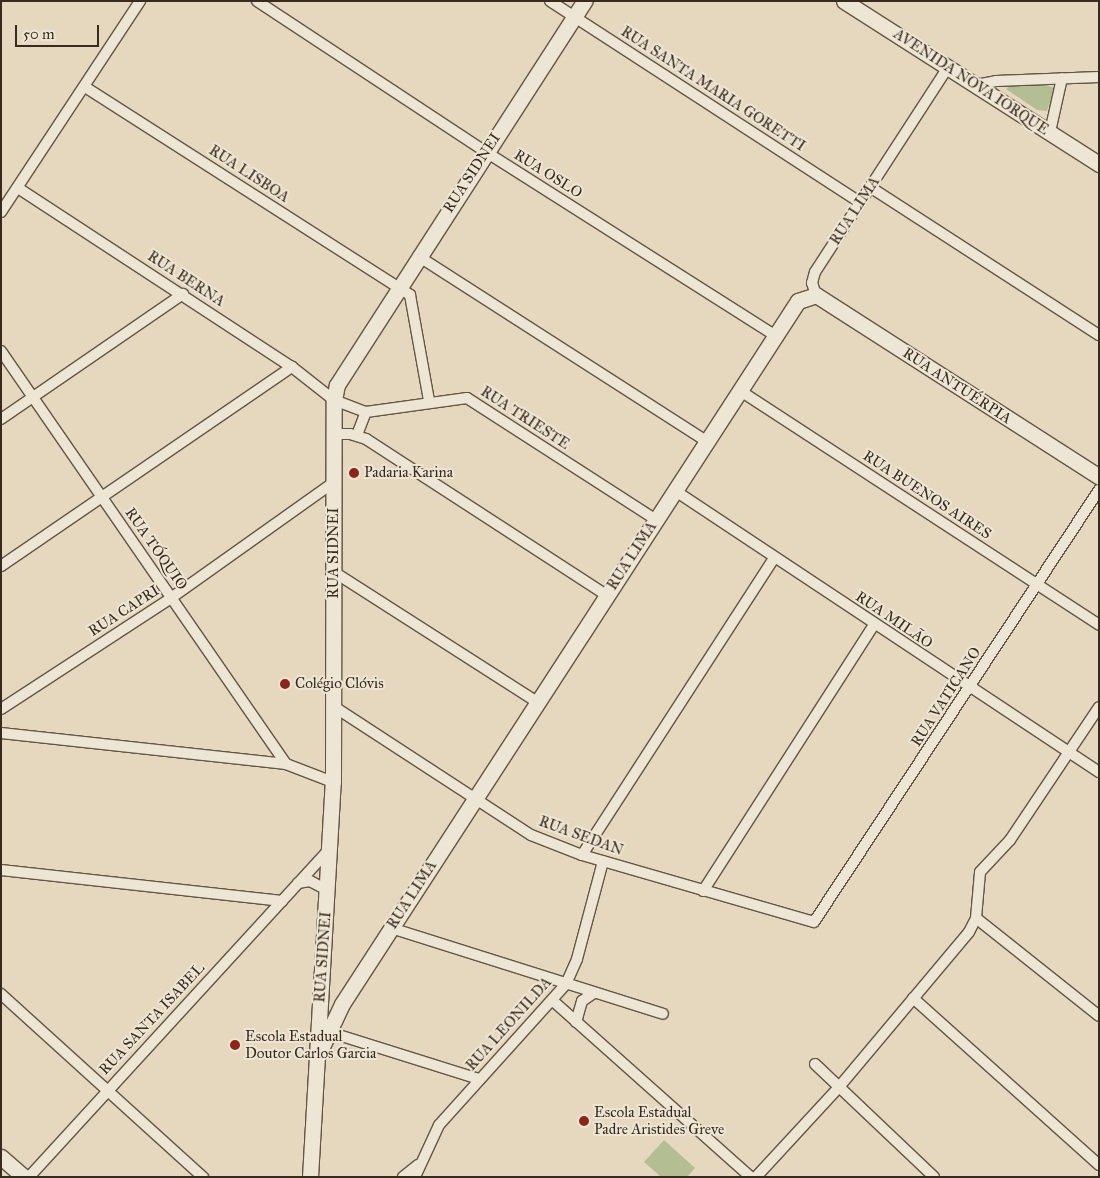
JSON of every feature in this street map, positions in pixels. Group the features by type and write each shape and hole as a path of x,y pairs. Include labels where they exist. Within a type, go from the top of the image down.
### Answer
{"main road":[{"name":"RUA SIDNEI","path":"310,1177 322,998 333,782 334,400 344,369 584,1"},
{"name":"AVENIDA NOVA IORQUE","path":"844,1 1099,164"},
{"name":"RUA LIMA","path":"318,1055 333,1031 342,1004 474,798 539,703 606,595 794,305 816,295"},
{"name":"RUA ANTUÉRPIA","path":"816,295 1099,477"},
{"path":"322,998 331,1004 342,1004"},
{"path":"322,998 333,1031"},
{"path":"1,1157 24,1177"}],"street":[{"path":"1,212 140,1"},
{"name":"RUA OSLO","path":"257,1 486,152 774,336"},
{"name":"RUA SANTA MARIA GORETTI","path":"550,1 860,202"},
{"name":"RUA LIMA","path":"816,295 812,283 815,272 948,67"},
{"path":"976,85 996,81 1099,77"},
{"path":"1050,132 1062,78"},
{"name":"RUA LISBOA","path":"85,87 398,286"},
{"path":"870,187 1099,335"},
{"name":"RUA BERNA","path":"18,188 183,294 292,367 334,400"},
{"path":"418,256 706,441"},
{"path":"398,286 410,295 429,401"},
{"path":"1,419 183,294"},
{"name":"RUA TÓQUIO","path":"1,350 286,764"},
{"path":"1,566 103,499 292,367"},
{"name":"RUA BUENOS AIRES","path":"739,390 1099,625"},
{"name":"RUA TRIESTE","path":"366,412 429,401 467,398 656,520"},
{"path":"334,400 366,412 357,435"},
{"path":"334,434 357,435 606,595"},
{"name":"RUA CAPRI","path":"1,709 171,598 334,482"},
{"name":"RUA MILÃO","path":"674,490 969,689 1099,772"},
{"name":"RUA VATICANO","path":"818,919 1099,490"},
{"path":"582,855 774,558"},
{"path":"334,572 539,703"},
{"path":"704,891 874,625"},
{"name":"RUA SEDAN","path":"333,706 531,835 582,855 806,922 818,919"},
{"path":"756,1177 839,1088 913,998 959,946 976,918 980,872 1010,840 1099,707"},
{"path":"1,733 286,764 333,782"},
{"name":"RUA SANTA ISABEL","path":"28,1177 330,849"},
{"name":"RUA LEONILDA","path":"415,1177 434,1131 566,984 576,959 603,861"},
{"path":"1,870 282,901"},
{"path":"298,883 310,881 327,890"},
{"path":"976,918 1099,1016"},
{"path":"391,928 663,1014"},
{"path":"576,1022 578,1007 594,993"},
{"path":"1,994 203,1177"},
{"path":"913,998 1099,1165"},
{"path":"552,1000 751,1177"},
{"path":"333,1031 479,1079"},
{"path":"815,1064 934,1177"},
{"name":"RUA LEONILDA","path":"404,1177 419,1165"}],"green space":[{"path":"1046,84 1055,89 1047,111 1037,110 1006,89 1011,85"},
{"path":"664,1140 695,1168 687,1177 661,1177 644,1162"}],"place":[{"name":"Padaria Karina","path":"354,473"},
{"name":"Colégio Clóvis","path":"285,684"},
{"name":"Escola Estadual Doutor Carlos Garcia","path":"235,1045"},
{"name":"Escola Estadual Padre Aristides Greve","path":"584,1121"}]}
